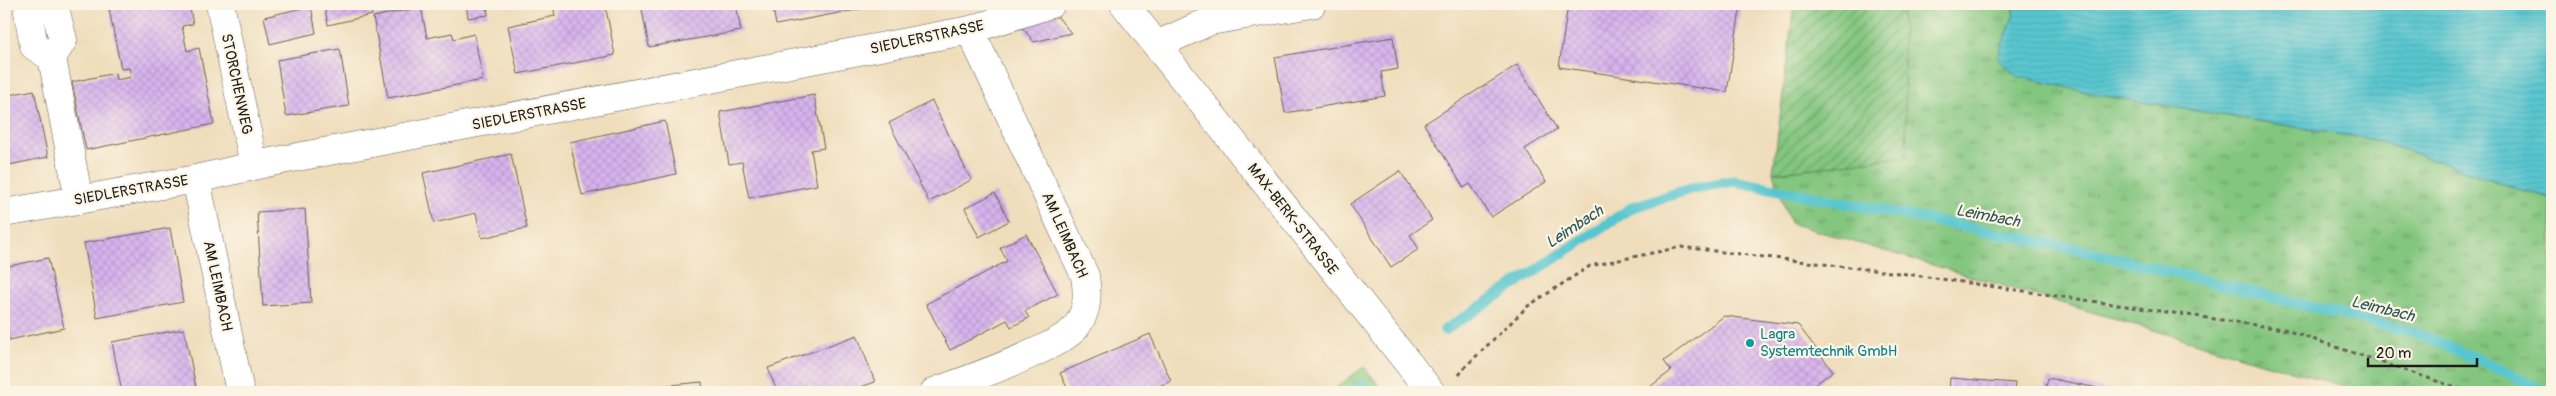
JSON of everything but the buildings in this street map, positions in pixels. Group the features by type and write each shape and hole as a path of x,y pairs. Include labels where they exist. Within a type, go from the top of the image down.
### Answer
{"street":[{"path":"28,4 34,46 52,58"},
{"path":"54,4 63,40 52,58 79,200"},
{"name":"STORCHENWEG","path":"220,4 254,165"},
{"name":"SIEDLERSTRASSE","path":"4,213 196,179 254,165 970,30 1052,4"},
{"name":"MAX-BERK-STRASSE","path":"1124,4 1366,314 1429,390"},
{"path":"1157,45 1210,22 1312,4"},
{"name":"AM LEIMBACH","path":"934,392 998,368 1063,338 1075,328 1088,298 1085,276 970,30"},
{"name":"AM LEIMBACH","path":"196,179 240,392"}],"path":[{"path":"1456,379 1466,366 1528,306 1590,266 1681,247 1907,274 2283,329 2469,392"}],"green space":[{"path":"1794,4 1902,4 1907,156 1773,173"},
{"path":"1902,4 2014,4 2014,15 1997,58 2105,96 2375,140 2552,200 2552,392 2363,392 1790,223 1773,173 1906,156"},
{"path":"1364,367 1384,392 1330,392"}],"water":[{"path":"2014,4 2552,4 2552,200 2375,140 2105,96 2016,76 1997,58 2014,15"}],"waterway":[{"name":"Leimbach","path":"1445,330 1633,207 1693,188 1734,181 2077,249 2413,332 2510,373 2544,392"},
{"name":"Leimbach","path":"1353,392 1362,386"}],"place":[{"name":"Lagra Systemtechnik GmbH","path":"1750,343"}]}
